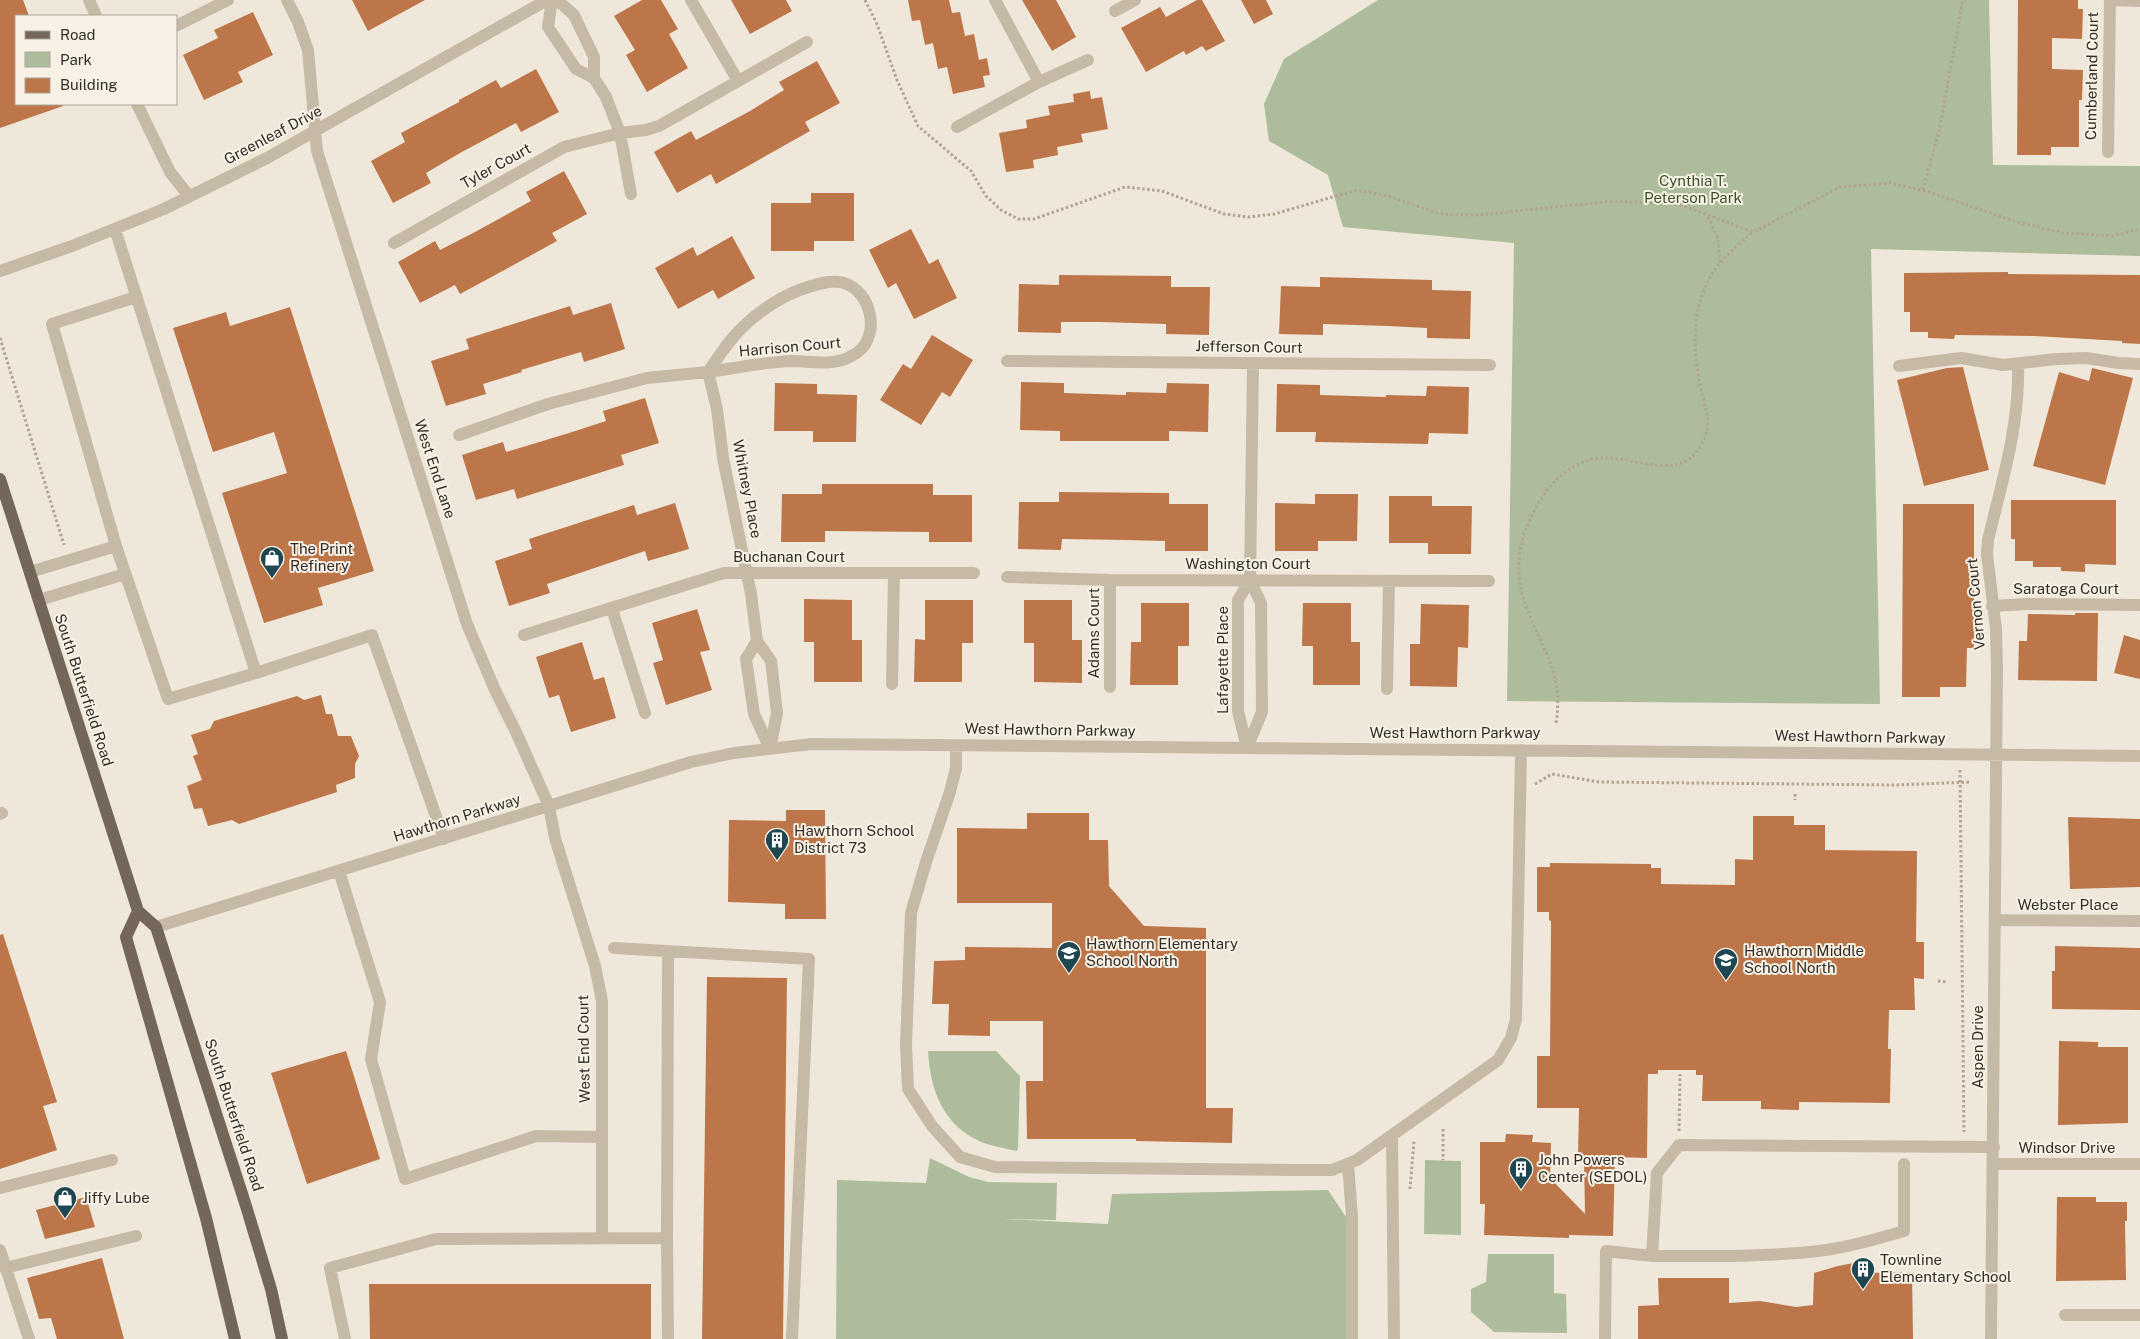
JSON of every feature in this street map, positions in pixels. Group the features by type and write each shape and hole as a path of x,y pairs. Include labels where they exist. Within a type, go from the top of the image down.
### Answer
{"main road":[{"name":"South Butterfield Road","path":"0,479 138,911"},
{"path":"156,927 138,911 126,937 206,1218 235,1339"},
{"name":"South Butterfield Road","path":"156,927 246,1206 271,1289 282,1339"}],"street":[{"path":"89,0 96,15"},
{"path":"178,25 228,0"},
{"name":"West End Lane","path":"287,0 298,22 308,50 317,152 467,624 495,690 549,806"},
{"name":"Greenleaf Drive","path":"0,271 115,229 189,196 316,132 547,0"},
{"path":"552,0 548,27 576,68 594,78 606,98 620,133 631,194"},
{"path":"557,0 574,15 594,57 594,78"},
{"path":"691,0 738,81"},
{"path":"995,0 1039,82"},
{"path":"1116,11 1134,0"},
{"path":"2110,0 2140,1"},
{"name":"Cumberland Court","path":"2108,152 2110,0"},
{"name":"Tyler Court","path":"394,243 564,147 620,133 646,130 659,126 807,42"},
{"path":"957,127 1039,82 1088,60"},
{"path":"137,105 170,172 189,196"},
{"path":"115,229 256,673"},
{"name":"Harrison Court","path":"459,435 548,404 647,378 708,372 791,362 836,362 851,357 869,339 871,324 865,300 855,289 843,283 828,282 794,291 772,303 739,330 708,372"},
{"path":"136,298 52,324 116,546 168,699 256,673 372,635 444,839"},
{"path":"1899,366 1961,358 2004,365 2056,359 2086,358 2140,364"},
{"name":"Jefferson Court","path":"1008,361 1490,365"},
{"name":"Lafayette Place","path":"1247,748 1262,712 1261,603 1250,580 1253,364"},
{"name":"Vernon Court","path":"1997,755 1996,629 1986,554 2011,442 2019,392 2018,364"},
{"name":"Whitney Place","path":"708,372 717,409 723,458 746,573 757,641 771,661 777,712 770,749"},
{"path":"30,572 116,546"},
{"name":"Buchanan Court","path":"524,635 724,573 974,573"},
{"path":"892,684 894,573"},
{"path":"39,600 125,574"},
{"name":"Washington Court","path":"1006,576 1110,580 1489,581"},
{"name":"Adams Court","path":"1110,580 1110,686"},
{"name":"Lafayette Place","path":"1247,748 1238,711 1238,600 1250,580"},
{"path":"1387,689 1389,582"},
{"name":"Saratoga Court","path":"1992,606 2028,604 2140,605"},
{"path":"612,609 645,713"},
{"path":"757,641 746,659 754,714 770,749"},
{"name":"West Hawthorn Parkway","path":"770,749 811,744 2140,756"},
{"path":"956,745 956,768 950,792 911,913 906,1045 908,1089 932,1126 960,1157 995,1167 1332,1170 1358,1160 1498,1060 1511,1038 1516,1019 1521,750"},
{"name":"Hawthorn Parkway","path":"156,927 691,762 770,749"},
{"name":"Aspen Drive","path":"1991,1339 1997,755"},
{"name":"West End Court","path":"549,806 555,838 595,966 602,1001 602,1238"},
{"path":"339,871 380,1002 371,1059 405,1179 536,1136 602,1137"},
{"name":"Webster Place","path":"1995,920 2140,921"},
{"path":"614,948 809,959 792,1339"},
{"path":"668,951 668,1339"},
{"path":"1392,1135 1394,1339"},
{"path":"1652,1256 1657,1173 1679,1145 1994,1147"},
{"path":"0,1188 112,1160"},
{"path":"1348,1164 1352,1217 1352,1339"},
{"path":"1605,1339 1606,1251 1652,1256 1747,1256 1802,1252 1866,1242 1904,1231 1904,1164"},
{"name":"Windsor Drive","path":"1994,1164 2140,1164"},
{"path":"5,1268 136,1236"},
{"path":"345,1339 330,1268 436,1239 667,1238"},
{"path":"0,1250 30,1339"},
{"path":"2065,1315 2140,1315"}],"path":[{"path":"865,0 877,24 897,80 918,126 971,171 986,196 1000,210 1018,219 1034,219 1124,187 1162,191 1224,214 1248,217 1274,214 1358,190 1388,196 1440,214 1477,215 1615,201 1682,205 1753,232"},
{"path":"1923,190 1940,127 1963,0"},
{"path":"1556,723 1558,693 1554,670 1526,608 1521,589 1518,562 1532,513 1550,486 1571,467 1599,458 1621,458 1670,467 1685,463 1697,453 1706,436 1708,421 1696,361 1694,333 1696,310 1709,281 1720,264 1753,232 1840,188 1890,183 1923,190 2017,222 2064,234 2113,236 2140,229"},
{"path":"1708,216 1718,239 1720,264"},
{"path":"0,338 66,550"},
{"path":"1960,770 1964,1147"},
{"path":"1535,785 1552,774 1598,782 1895,785 1971,782"},
{"path":"1795,794 1795,800"},
{"path":"1938,981 1947,982"},
{"path":"1679,1145 1680,1074"},
{"path":"1443,1129 1443,1160"},
{"path":"1410,1194 1413,1142 1419,1137"}],"green space":[{"name":"Cynthia T. Peterson Park","path":"1378,0 1989,0 1993,165 2140,166 2140,256 1871,249 1880,704 1507,701 1514,243 1343,227 1328,175 1269,141 1264,104 1284,59"},
{"path":"928,1051 996,1051 1020,1076 1017,1151 992,1146 979,1141 966,1134 947,1115 935,1091"},
{"path":"930,1158 969,1177 988,1182 1057,1183 1056,1220 1003,1219 1108,1224 1112,1194 1328,1190 1346,1217 1347,1339 836,1339 837,1180 926,1183"},
{"path":"1425,1160 1461,1161 1461,1235 1424,1234"},
{"path":"1488,1254 1554,1254 1554,1293 1566,1294 1567,1333 1494,1332 1471,1312 1471,1289 1486,1282"}],"building":[{"path":"0,0 23,0 29,15 15,15 15,105 63,106 0,128"},
{"path":"352,0 425,0 368,31"},
{"path":"642,0 661,0 678,29 669,34 688,68 647,92 626,55 635,50 614,16"},
{"path":"731,0 786,0 792,11 750,34"},
{"path":"908,0 949,0 952,13 960,12 965,36 974,34 979,60 987,58 990,75 983,76 985,87 953,94 947,67 938,69 933,43 925,45 920,20 912,21"},
{"path":"1022,0 1056,0 1076,37 1052,51"},
{"path":"1197,0 1202,0 1225,41 1206,51 1202,46 1186,55 1184,51 1146,72 1121,28 1160,7 1166,17"},
{"path":"1241,0 1266,0 1273,14 1254,24"},
{"path":"2018,0 2078,0 2078,9 2083,9 2082,39 2052,38 2052,69 2083,70 2082,100 2079,100 2079,147 2051,147 2051,155 2017,155"},
{"path":"253,12 273,55 238,72 243,82 204,100 183,55 218,38 214,30"},
{"path":"817,61 840,103 805,122 810,131 716,184 711,174 677,193 654,152 691,131 696,140 750,111 784,90 779,82"},
{"path":"536,69 559,112 521,132 516,123 460,153 426,173 431,183 393,203 371,161 405,142 401,133 459,102 459,100 496,80 501,88"},
{"path":"1090,91 1091,99 1102,97 1108,129 1081,134 1083,142 1057,147 1058,155 1033,160 1034,168 1006,172 999,133 1027,128 1026,120 1050,115 1048,106 1074,102 1073,94"},
{"path":"564,171 587,214 552,233 557,241 460,294 455,285 420,303 398,262 435,241 440,250 475,232 531,201 526,192"},
{"path":"811,193 854,193 854,241 814,241 814,251 771,251 771,203 811,203"},
{"path":"911,229 929,264 938,259 957,298 914,319 896,283 888,288 869,250"},
{"path":"732,236 755,278 718,299 713,290 678,309 655,268 693,247 697,256"},
{"path":"2008,272 2008,274 2140,275 2140,344 2122,343 2122,341 2034,336 1955,335 1954,339 1928,338 1928,332 1910,332 1910,312 1904,312 1904,273"},
{"path":"1059,275 1171,276 1171,287 1210,287 1209,335 1166,334 1166,324 1100,322 1061,322 1061,333 1018,332 1019,284 1059,285"},
{"path":"1320,277 1432,280 1432,290 1471,291 1470,339 1427,338 1427,328 1323,324 1323,335 1279,334 1281,286 1320,287"},
{"path":"611,303 625,349 584,362 581,352 521,370 522,372 483,384 486,394 446,406 431,361 469,349 466,339 570,306 573,315"},
{"path":"290,307 374,571 318,588 323,605 264,623 222,493 287,473 274,432 213,452 173,328 226,312 230,326"},
{"path":"932,335 973,360 950,397 942,392 921,425 880,400 903,364 911,369"},
{"path":"1963,367 1989,470 1924,486 1897,380 1947,368"},
{"path":"2092,368 2133,378 2105,485 2033,466 2059,372 2089,381"},
{"path":"1021,382 1064,383 1064,393 1126,395 1126,392 1166,393 1167,383 1209,384 1208,432 1169,431 1169,441 1060,441 1060,431 1020,430"},
{"path":"775,383 817,384 817,394 857,395 856,442 813,442 813,431 774,431"},
{"path":"1277,384 1320,385 1320,395 1386,397 1386,395 1426,396 1427,386 1469,387 1468,434 1429,433 1428,444 1315,442 1316,432 1276,432"},
{"path":"645,398 659,443 621,455 624,465 517,499 514,489 476,500 462,455 503,442 506,452 569,433 606,421 603,411"},
{"path":"822,484 933,484 933,495 972,495 972,542 929,542 929,532 825,531 825,542 781,542 782,494 822,494"},
{"path":"1059,492 1169,493 1169,504 1208,504 1208,551 1165,551 1165,541 1062,539 1061,550 1018,549 1019,502 1059,502"},
{"path":"1315,494 1358,494 1357,541 1318,541 1318,551 1275,551 1275,503 1315,504"},
{"path":"1389,496 1432,496 1432,506 1472,506 1471,554 1428,554 1428,543 1389,543"},
{"path":"2011,500 2116,500 2116,565 2085,564 2085,572 2061,571 2061,567 2033,567 2033,561 2015,561 2015,539 2011,539"},
{"path":"675,503 689,549 648,561 645,551 547,584 550,593 509,606 495,561 532,549 529,539 634,505 637,515"},
{"path":"1903,504 1974,504 1974,648 1967,648 1966,687 1940,687 1940,697 1902,697"},
{"path":"804,599 852,600 852,640 862,640 862,682 814,682 814,642 804,642"},
{"path":"925,600 973,600 973,643 962,643 962,682 914,682 915,639 925,640"},
{"path":"1024,600 1072,600 1072,640 1082,640 1082,683 1034,682 1034,643 1024,643"},
{"path":"1141,603 1189,603 1189,646 1178,646 1178,685 1130,685 1131,642 1141,642"},
{"path":"1303,603 1351,603 1351,642 1360,642 1360,685 1313,685 1313,646 1302,646"},
{"path":"1421,604 1469,605 1468,648 1458,647 1457,687 1410,686 1410,644 1420,644"},
{"path":"697,609 710,650 700,652 712,690 666,705 653,663 663,660 652,623"},
{"path":"2075,613 2098,613 2097,681 2018,680 2019,641 2027,641 2028,614 2075,615"},
{"path":"2124,635 2140,640 2140,679 2114,673"},
{"path":"582,642 594,680 604,677 616,718 571,732 559,695 549,698 536,657"},
{"path":"321,695 326,714 332,714 338,736 351,736 359,756 355,764 355,778 336,785 337,792 239,824 232,820 208,826 202,808 194,809 187,786 202,780 193,756 198,754 191,735 210,729 214,721 297,696 304,700"},
{"name":"Hawthorn School District 73","path":"786,810 825,810 826,919 785,919 785,904 728,902 729,820 786,821"},
{"path":"1027,813 1089,813 1089,840 1108,840 1109,886 1144,926 1206,928 1206,1108 1233,1108 1232,1143 1136,1141 1136,1139 1027,1139 1026,1081 1043,1081 1043,1021 990,1021 990,1036 948,1035 949,1004 932,1004 934,961 965,960 965,947 1052,948 1052,903 957,903 957,828 1027,829"},
{"name":"Hawthorn Middle School North","path":"1753,816 1794,816 1794,825 1825,825 1825,850 1917,851 1916,942 1924,942 1924,979 1914,978 1915,1010 1889,1010 1888,1049 1891,1049 1890,1103 1799,1102 1799,1110 1761,1109 1761,1101 1702,1101 1703,1075 1696,1075 1696,1070 1658,1070 1658,1074 1648,1074 1647,1158 1615,1157 1613,1236 1569,1235 1569,1238 1484,1235 1485,1204 1480,1204 1480,1142 1505,1142 1506,1134 1533,1135 1532,1142 1551,1143 1550,1178 1585,1214 1584,1157 1578,1157 1579,1108 1537,1108 1537,1056 1550,1056 1551,921 1549,920 1549,912 1537,912 1537,867 1550,867 1550,863 1651,864 1651,868 1661,868 1661,884 1735,885 1735,859 1753,860"},
{"path":"2068,817 2140,819 2140,887 2070,889"},
{"path":"3,934 57,1102 43,1106 57,1150 0,1169 0,935"},
{"path":"2055,946 2140,948 2140,1010 2052,1009 2052,971 2055,971"},
{"path":"707,977 787,978 783,1339 702,1339"},
{"path":"2059,1041 2098,1042 2098,1047 2128,1047 2128,1123 2058,1125"},
{"path":"346,1051 380,1159 307,1184 271,1073"},
{"name":"Jiffy Lube","path":"86,1197 95,1227 45,1239 36,1210"},
{"path":"2057,1197 2096,1197 2096,1202 2127,1202 2127,1221 2125,1221 2126,1280 2056,1281"},
{"path":"102,1258 124,1339 57,1339 51,1318 39,1319 27,1278"},
{"name":"Townline Elementary School","path":"1869,1260 1868,1273 1912,1272 1913,1339 1638,1339 1638,1306 1659,1305 1658,1278 1729,1278 1729,1303 1760,1301 1796,1307 1813,1305 1814,1273"},
{"path":"369,1284 651,1284 651,1339 370,1339"}],"place":[{"name":"The Print Refinery","path":"272,579"},
{"name":"Hawthorn School District 73","path":"777,861"},
{"name":"Hawthorn Elementary School North","path":"1069,974"},
{"name":"Hawthorn Middle School North","path":"1726,981"},
{"name":"John Powers Center (SEDOL)","path":"1521,1190"},
{"name":"Jiffy Lube","path":"65,1219"},
{"name":"Townline Elementary School","path":"1863,1290"}]}
